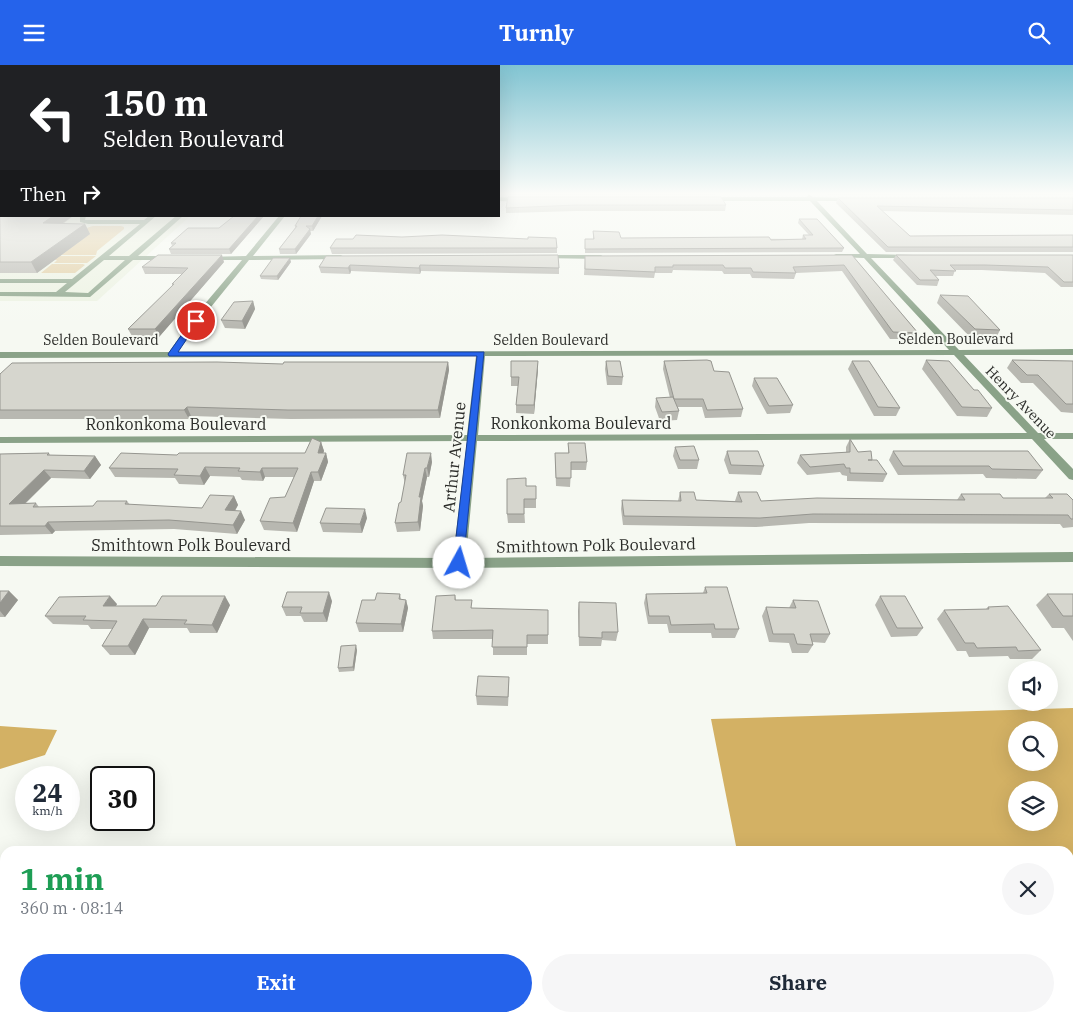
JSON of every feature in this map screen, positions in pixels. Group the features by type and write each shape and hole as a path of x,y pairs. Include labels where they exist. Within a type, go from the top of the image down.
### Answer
{"street":[{"path":"58,294 127,238"},
{"path":"0,294 90,295 155,238"},
{"path":"172,354 196,321 264,238"},
{"name":"Henry Avenue","path":"848,238 1073,476"},
{"path":"825,256 924,256"},
{"path":"199,258 348,257"},
{"path":"537,257 606,257"},
{"path":"102,258 179,258"},
{"path":"0,281 74,281"},
{"name":"Selden Boulevard","path":"0,355 1073,352"},
{"name":"Arthur Avenue","path":"459,563 481,354"},
{"name":"Ronkonkoma Boulevard","path":"0,440 1073,436"},
{"name":"Smithtown Polk Boulevard","path":"0,561 459,563 1073,557"}],"shaded area":[{"path":"0,238 166,238 97,301 0,301"},
{"path":"74,238 113,238 97,251 96,255 60,255"},
{"path":"59,256 96,256 87,263 54,263 57,260 53,260"},
{"path":"52,264 85,265 75,273 41,273"},
{"path":"1058,708 1073,708 1073,846 736,846 711,719 1008,710 1058,711"},
{"path":"0,726 57,730 45,755 0,769"}],"building":[{"path":"0,238 66,238 31,262 0,262"},
{"path":"177,238 239,238 229,249 169,249 176,243 171,243"},
{"path":"288,238 304,238 295,249 279,249"},
{"path":"556,238 557,248 330,248 336,239"},
{"path":"594,238 806,239 805,238 834,238 844,248 585,249 585,239"},
{"path":"878,238 1073,238 1073,247 888,247"},
{"path":"158,255 222,255 155,329 128,329 188,268 142,267"},
{"path":"558,255 559,268 420,265 419,268 350,265 348,268 319,267 326,256"},
{"path":"852,255 918,333 893,332 844,265 793,267 796,273 753,272 751,268 725,268 723,265 673,265 673,267 655,267 655,272 585,269 585,256"},
{"path":"896,255 1073,255 1073,282 1064,282 1048,267 985,265 950,265 956,271 930,270 939,280 920,280"},
{"path":"273,258 290,258 277,276 260,276"},
{"path":"940,295 968,296 1000,330 975,329"},
{"path":"253,301 242,321 221,320 234,302"},
{"path":"926,360 949,361 974,390 978,390 992,408 962,407"},
{"path":"1012,360 1073,361 1073,404 1066,404 1038,375 1027,375"},
{"path":"511,361 538,361 534,405 516,405 519,377 511,377"},
{"path":"606,361 620,361 623,377 608,376"},
{"path":"664,361 711,361 714,371 729,372 743,409 707,410 703,399 674,399"},
{"path":"852,361 869,361 900,408 878,407"},
{"path":"217,362 283,364 284,362 448,362 438,410 288,410 187,407 184,410 0,410 0,374 12,363"},
{"path":"754,378 777,378 793,405 769,406"},
{"path":"673,397 679,411 662,412 656,398"},
{"path":"312,438 321,442 318,453 326,453 318,472 311,472 293,523 260,521 270,498 285,497 298,468 262,468 260,472 238,471 240,468 205,467 200,476 174,475 178,469 109,468 121,453 177,455 179,453 305,453"},
{"path":"850,439 858,452 871,451 872,460 877,460 887,474 850,473 850,468 846,468 844,464 810,467 800,455 850,452"},
{"path":"568,443 585,443 587,462 571,462 571,478 556,478 555,453 569,453"},
{"path":"694,446 699,460 680,460 675,447"},
{"path":"727,451 758,451 764,466 731,465"},
{"path":"893,451 1028,451 1043,470 992,469 989,466 903,466"},
{"path":"49,453 47,455 95,456 84,471 44,470 9,504 36,503 33,507 93,506 97,501 127,501 125,504 202,508 210,495 234,496 225,510 241,511 233,525 169,520 48,522 45,526 0,526 0,454"},
{"path":"407,453 431,453 427,468 425,468 419,497 421,497 418,522 395,523 406,475 403,475"},
{"path":"526,478 526,486 536,486 536,499 524,499 524,514 507,514 507,479"},
{"path":"680,492 694,492 696,500 742,502 738,492 757,492 761,501 817,498 965,500 961,494 1000,494 1003,498 1053,498 1049,494 1067,494 1073,500 1073,519 1068,515 813,514 760,518 624,516 622,500 681,501"},
{"path":"326,508 365,509 360,524 320,523"},
{"path":"705,587 727,587 739,629 715,629 714,624 671,625 669,616 649,616 646,594 707,593"},
{"path":"0,591 9,591 0,603"},
{"path":"287,592 329,592 323,613 300,613 302,607 282,607"},
{"path":"377,593 400,594 399,599 406,600 401,624 356,623 362,600 375,600"},
{"path":"1047,594 1073,594 1073,616 1063,616"},
{"path":"455,595 455,600 472,600 471,608 548,610 548,635 527,635 527,647 492,647 493,630 432,631 436,596"},
{"path":"110,596 103,606 156,606 162,596 225,596 212,625 184,624 187,620 143,619 128,646 102,646 117,621 83,620 86,616 45,616 59,597"},
{"path":"880,596 905,596 923,628 897,628"},
{"path":"793,600 818,601 830,634 810,634 813,645 797,644 794,634 773,634 766,607 796,608"},
{"path":"579,602 616,603 618,632 602,632 602,638 579,637"},
{"path":"1008,606 1041,650 1018,651 1016,647 977,648 974,643 965,643 944,610 989,609 988,607"},
{"path":"356,645 353,667 338,668 341,646"},
{"path":"478,676 509,677 508,697 476,696"}],"route":[{"path":"196,321 172,354 481,354 459,563"}]}
